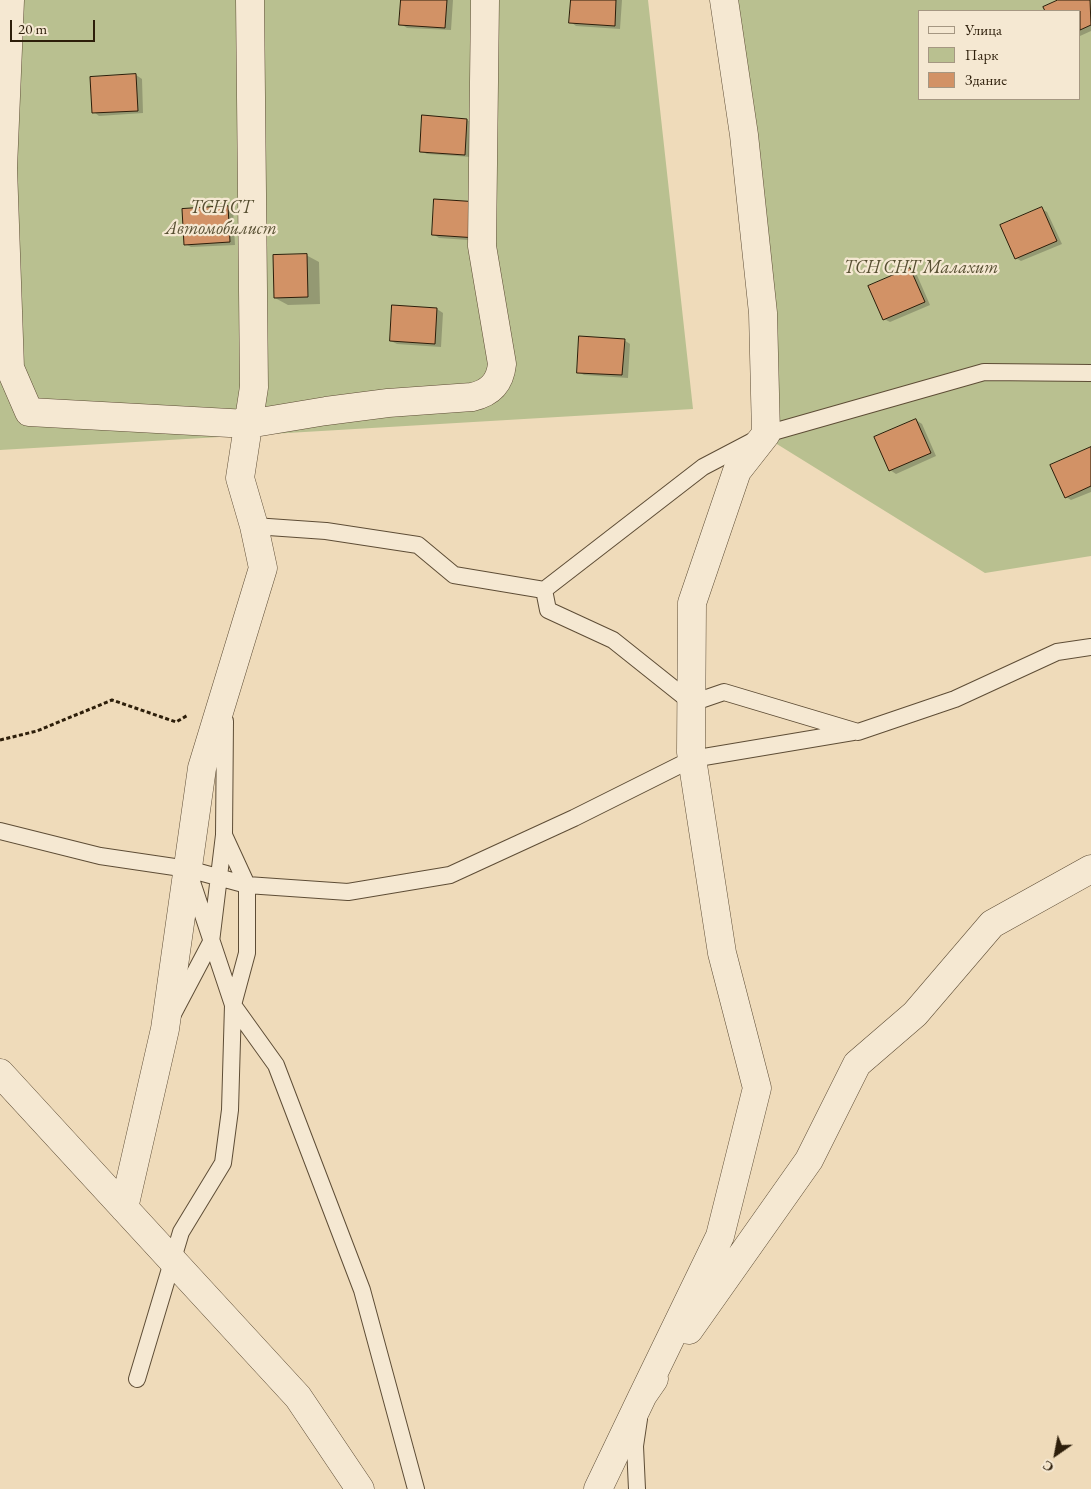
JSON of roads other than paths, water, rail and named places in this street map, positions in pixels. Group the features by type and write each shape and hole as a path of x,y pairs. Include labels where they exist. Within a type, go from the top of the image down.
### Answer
{"street":[{"path":"10,0 3,168 10,368 29,412 248,424 388,403 472,397 481,395 497,383 501,374 502,364 482,246 485,0"},
{"path":"124,1208 165,1029 202,768 264,568 240,478 254,387 250,0"},
{"path":"598,1489 720,1236 757,1088 722,953 692,759 692,603 737,471 766,434 763,313 744,135 724,0"},
{"path":"643,1395 810,1160 857,1064 914,1014 992,924 1091,869"},
{"path":"0,1073 298,1397 360,1489"}],"lane":[{"path":"254,526 326,531 418,545 454,575 544,590 703,467 766,434 984,372 1091,373"},
{"path":"544,590 548,610 613,640 692,703 724,692 858,732"},
{"path":"0,831 100,856 188,869 247,885 348,892 450,876 574,818 692,759 858,732 955,699 1057,652 1091,647"},
{"path":"165,1029 211,942 224,835 225,694"},
{"path":"137,1379 181,1232 223,1163 230,1110 233,1004 247,953 247,885 224,835"},
{"path":"188,869 233,1004 276,1065 362,1290 416,1489"},
{"path":"637,1489 635,1446 643,1395"}],"park label":[{"name":"ТСН СТ Автомобилист","path":"221,218"},
{"name":"ТСН СНТ Малахит","path":"921,268"}]}
